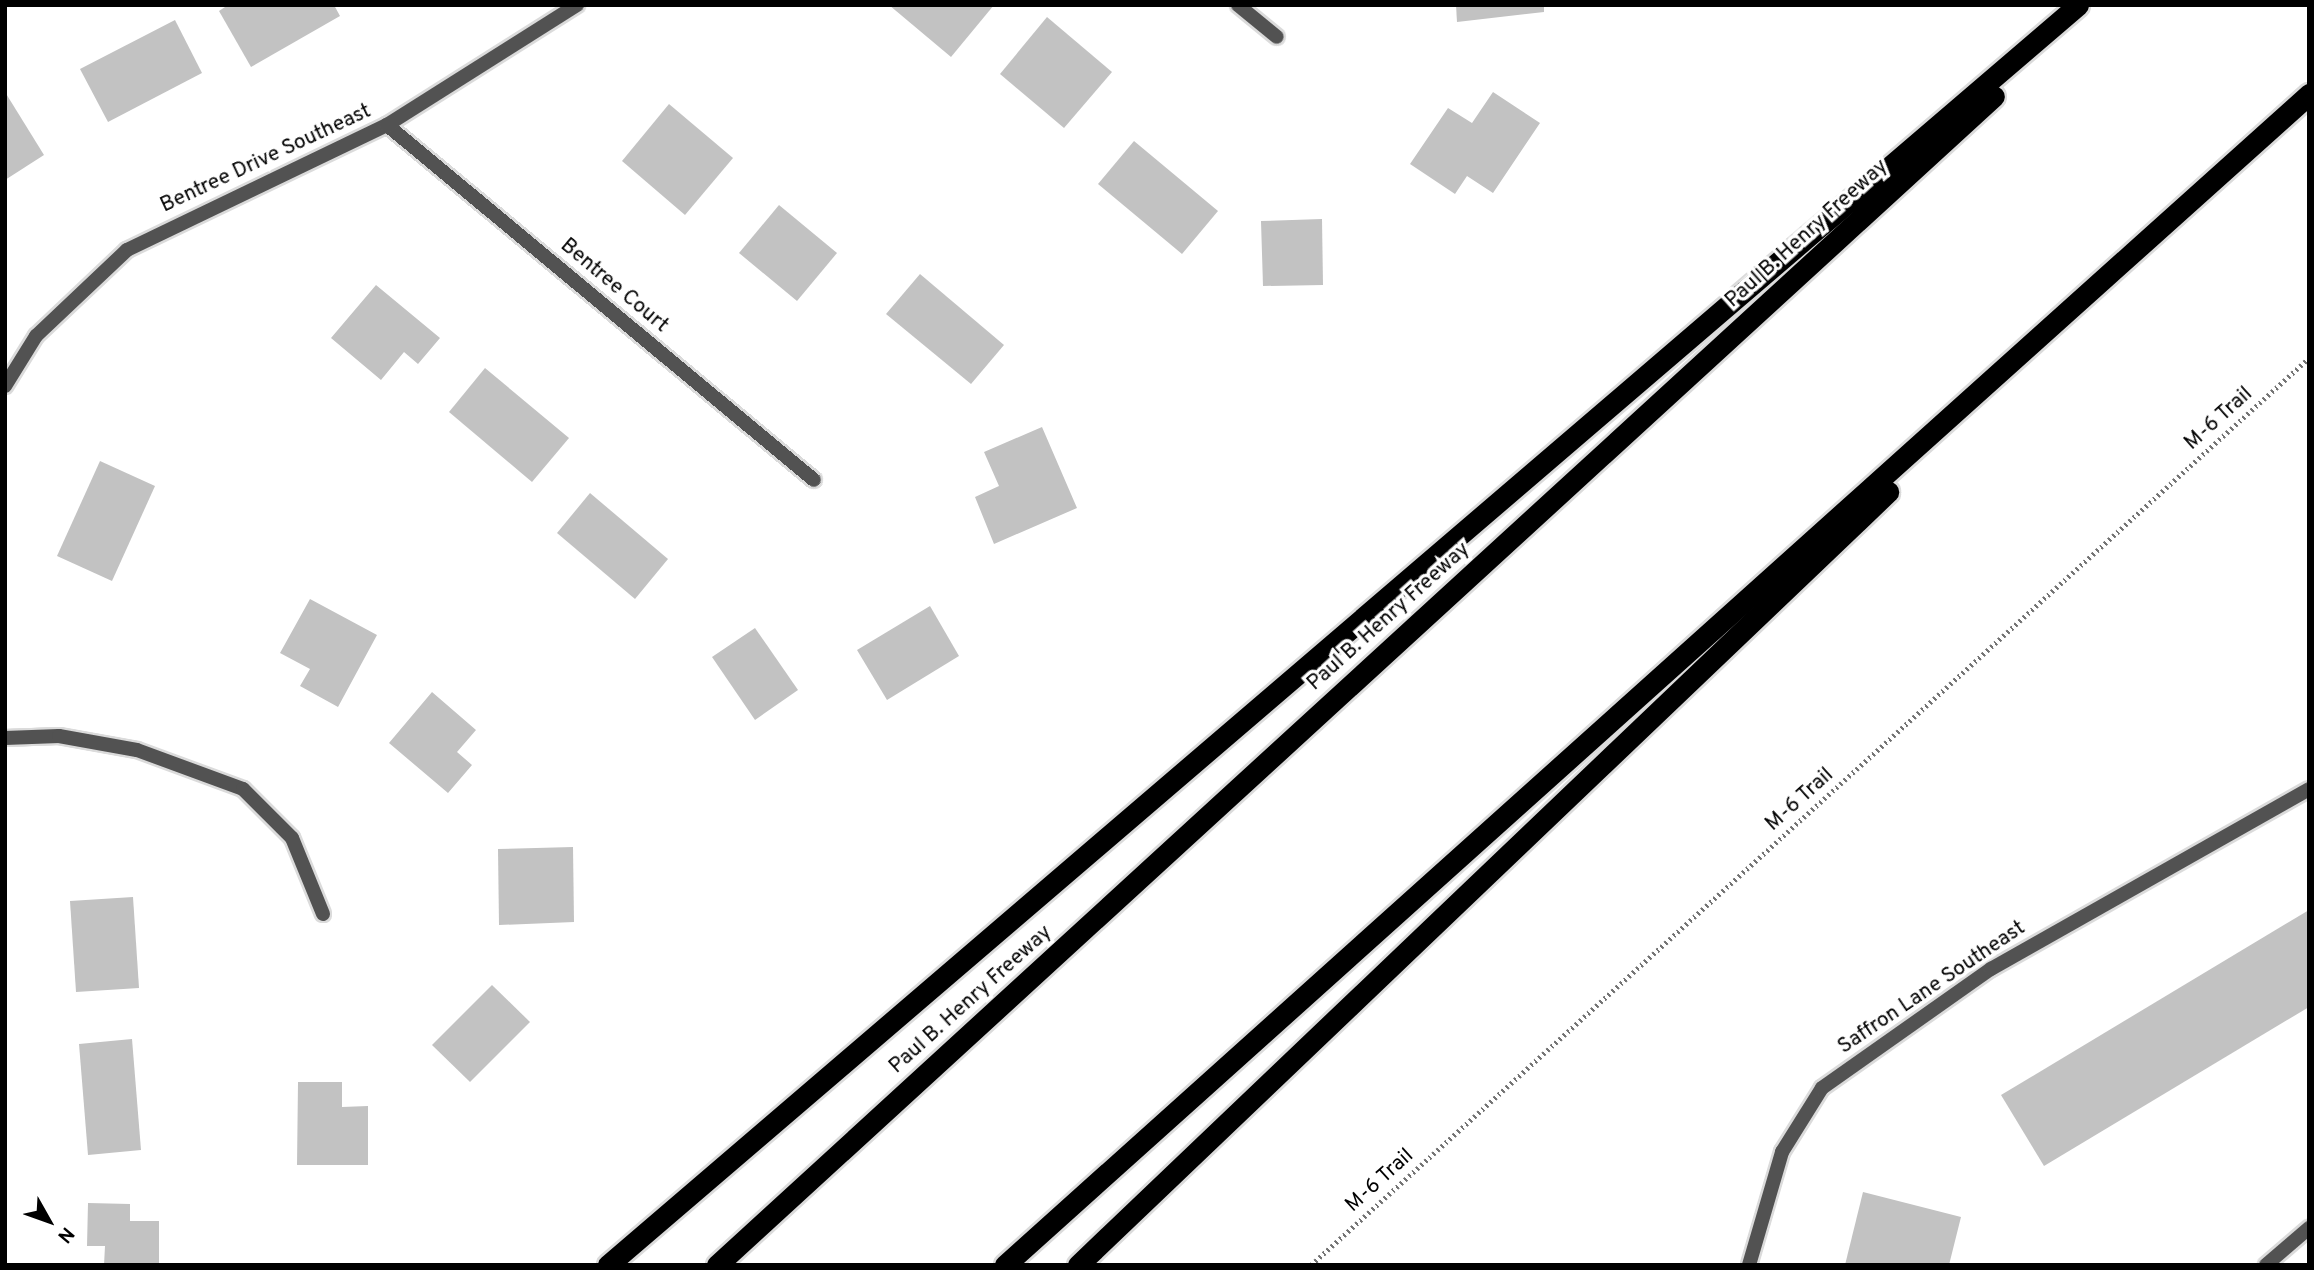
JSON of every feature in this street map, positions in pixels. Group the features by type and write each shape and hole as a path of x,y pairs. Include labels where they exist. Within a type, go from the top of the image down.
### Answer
{"highway":[{"path":"608,1265 2078,5"},
{"name":"Paul B. Henry Freeway","path":"717,1265 2094,5"},
{"path":"1005,1265 2309,94"},
{"path":"1078,1265 2211,183"}],"street":[{"name":"Bentree Drive Southeast","path":"5,386 36,336 127,250 387,125 577,5"},
{"path":"1238,5 1277,37"},
{"name":"Bentree Court","path":"387,125 814,480"},
{"path":"5,738 59,736 137,750 243,789 292,838 323,914"},
{"name":"Saffron Lane Southeast","path":"1749,1265 1782,1152 1822,1088 1991,969 2309,789"},
{"path":"2266,1265 2309,1228"}],"path":[{"name":"M-6 Trail","path":"1311,1265 2309,358"}],"building":[{"path":"228,5 334,5 340,16 251,67 219,11"},
{"path":"889,5 994,5 951,57"},
{"path":"1456,5 1544,5 1544,12 1457,22"},
{"path":"1047,17 1112,72 1064,128 1000,74"},
{"path":"175,20 202,73 108,122 80,69"},
{"path":"5,92 44,155 5,180"},
{"path":"1493,92 1540,123 1493,193 1467,176 1455,194 1410,164 1448,108 1472,123"},
{"path":"669,104 733,158 685,215 622,161"},
{"path":"1134,141 1218,211 1182,254 1098,184"},
{"path":"779,205 837,253 797,301 739,253"},
{"path":"1322,219 1323,285 1263,286 1261,221"},
{"path":"920,274 1004,345 971,384 886,314"},
{"path":"376,285 440,338 418,364 404,352 381,380 331,338"},
{"path":"485,368 569,438 532,482 449,412"},
{"path":"1042,427 1077,508 994,544 975,497 999,486 984,452"},
{"path":"100,461 155,486 112,581 57,556"},
{"path":"590,493 668,559 635,599 557,533"},
{"path":"310,599 377,635 338,707 300,686 310,669 280,653"},
{"path":"930,606 959,656 887,700 857,650"},
{"path":"755,628 798,690 755,720 712,657"},
{"path":"432,692 476,730 457,752 472,765 448,793 389,743"},
{"path":"573,847 574,922 499,925 498,849"},
{"path":"133,897 139,988 76,992 70,901"},
{"path":"2309,910 2309,1007 2044,1166 2001,1095"},
{"path":"492,985 530,1022 470,1082 432,1045"},
{"path":"132,1039 141,1150 88,1155 79,1044"},
{"path":"298,1082 342,1082 342,1107 368,1106 368,1165 297,1165"},
{"path":"1863,1192 1961,1217 1949,1265 1845,1265"},
{"path":"88,1203 130,1204 130,1221 159,1221 159,1265 104,1265 105,1246 87,1246"}]}
